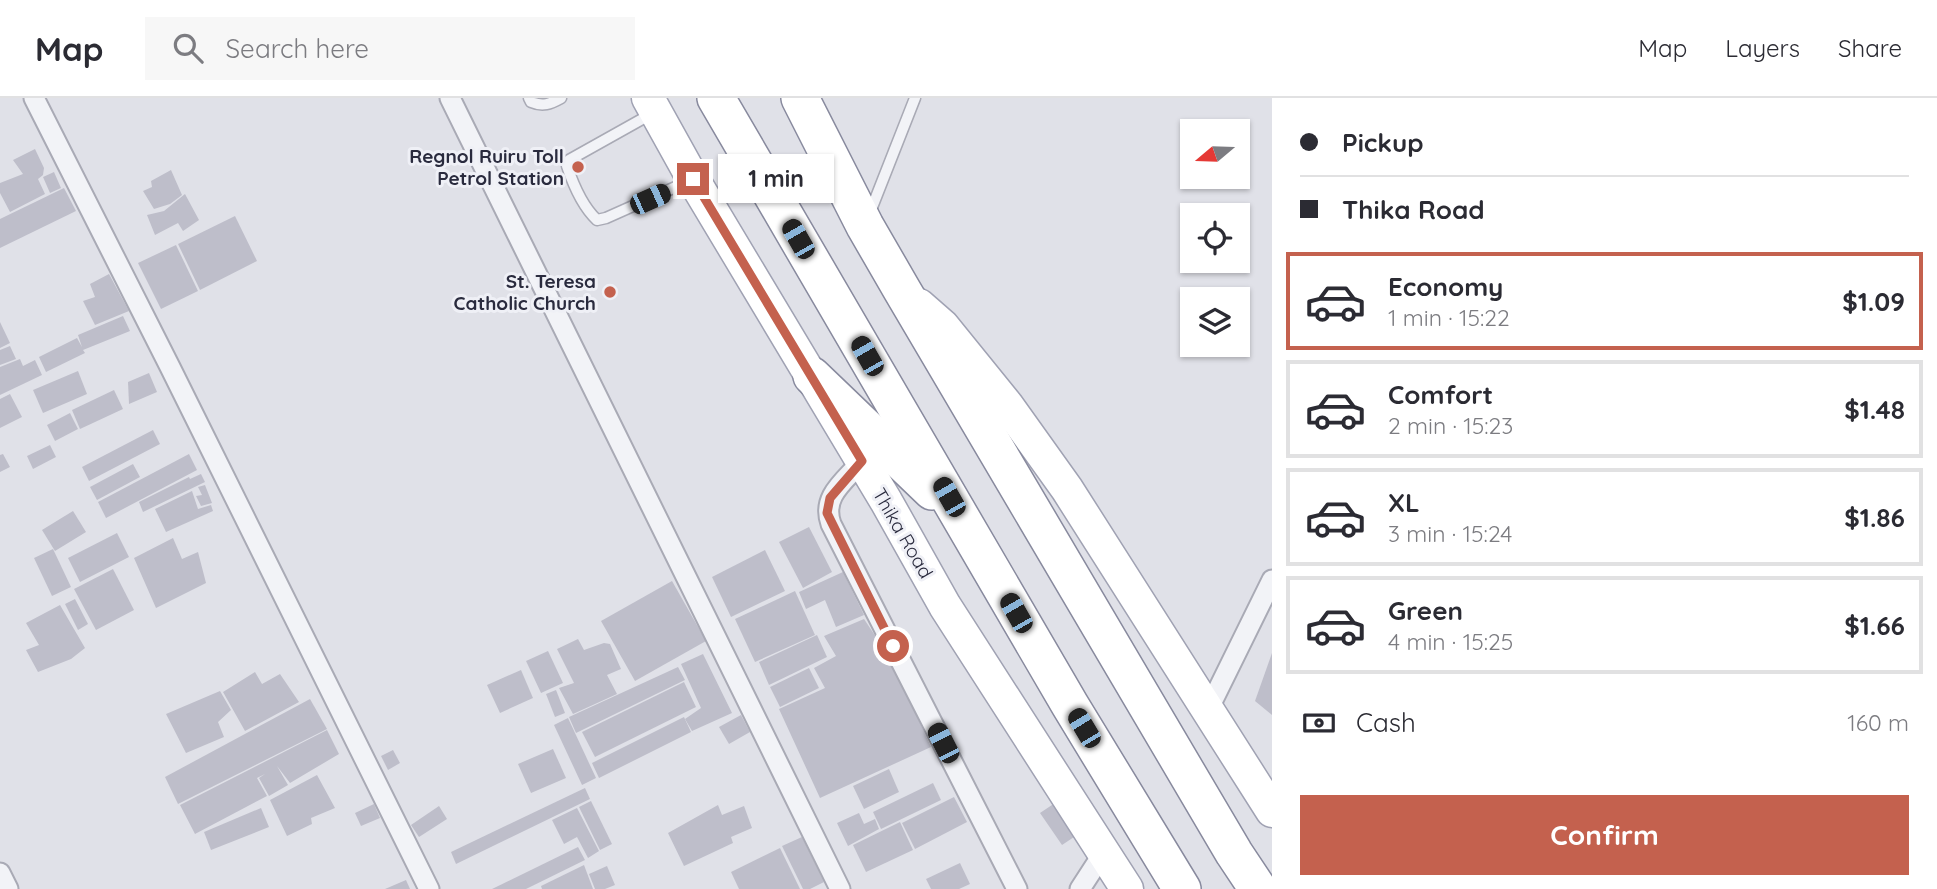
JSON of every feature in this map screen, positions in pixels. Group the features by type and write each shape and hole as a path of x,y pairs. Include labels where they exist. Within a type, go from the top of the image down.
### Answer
{"highway":[{"path":"716,98 1070,705 1182,889"},
{"path":"800,98 865,226 902,290 1226,841 1258,889"},
{"path":"812,376 963,521"}],"main road":[{"name":"Thika Road","path":"652,105 945,606 1128,889"},
{"path":"902,290 943,326 1007,405 1067,489 1208,710 1269,799"}],"street":[{"path":"34,98 429,889"},
{"path":"450,98 840,889"},
{"path":"862,461 830,498 827,513 1017,889"},
{"path":"1208,710 1272,580"},
{"path":"1080,889 1104,852"},
{"path":"0,873 8,889"}],"lane":[{"path":"529,98 538,105 549,105 561,98"},
{"path":"865,226 915,98"},
{"path":"652,105 569,160 567,166 570,174 590,213 597,220 606,218 693,179"}],"building":[{"path":"35,149 44,168 43,175 38,179 45,194 10,212 0,193 0,183 23,174 13,160"},
{"path":"171,170 182,195 170,204 154,209 143,191 152,187 151,181"},
{"path":"54,172 61,188 50,193 43,177"},
{"path":"64,188 76,211 0,248 0,219"},
{"path":"185,194 199,220 183,231 178,223 155,235 147,215 164,211"},
{"path":"235,216 257,261 200,290 178,244"},
{"path":"176,245 198,291 161,309 138,263"},
{"path":"109,274 129,311 95,325 83,301 95,297 90,284"},
{"path":"123,316 130,331 83,350 85,353 46,372 39,357 77,338 82,347 78,335"},
{"path":"0,322 10,343 0,348"},
{"path":"10,346 16,359 0,365 0,350"},
{"path":"20,359 23,366 35,360 42,375 0,395 0,367"},
{"path":"78,371 87,394 43,413 33,390"},
{"path":"149,373 157,392 129,404 128,382"},
{"path":"114,390 123,409 80,429 72,410"},
{"path":"10,394 22,417 0,428 0,399"},
{"path":"70,413 78,429 55,441 47,425"},
{"path":"153,430 160,444 89,481 82,467"},
{"path":"50,445 56,457 33,469 27,456"},
{"path":"3,454 10,467 0,472 0,455"},
{"path":"189,454 197,470 106,518 98,502"},
{"path":"133,464 140,477 97,500 90,487"},
{"path":"201,474 205,482 143,512 139,502 189,477 190,479"},
{"path":"205,485 212,503 201,506 196,496 202,495 198,487"},
{"path":"192,491 198,509 211,505 213,511 166,532 155,509"},
{"path":"73,511 86,532 55,551 42,530"},
{"path":"809,527 832,572 803,588 779,542"},
{"path":"117,533 129,557 80,582 68,558"},
{"path":"173,538 182,559 198,552 206,583 156,608 134,558"},
{"path":"53,549 71,587 52,596 34,558"},
{"path":"765,550 785,591 731,617 712,577"},
{"path":"113,569 134,610 96,630 74,589"},
{"path":"843,572 864,615 836,627 825,600 806,609 799,592"},
{"path":"672,581 706,641 635,681 601,621"},
{"path":"795,591 815,635 755,662 735,619"},
{"path":"75,599 88,624 78,630 65,604"},
{"path":"60,605 85,648 71,659 38,672 26,650 39,645 26,623"},
{"path":"864,619 890,658 931,747 820,798 779,709 825,688 814,668 836,656 824,636"},
{"path":"817,635 827,657 769,685 759,662"},
{"path":"578,639 584,650 604,643 610,644 621,669 607,675 617,694 573,714 559,688 574,683 557,649"},
{"path":"548,651 563,683 541,693 526,661"},
{"path":"1272,653 1272,715 1255,701"},
{"path":"703,654 732,713 692,731 685,719 701,708 681,664"},
{"path":"678,667 685,680 576,733 569,717"},
{"path":"809,668 819,688 780,707 770,687"},
{"path":"521,670 533,698 500,713 487,685"},
{"path":"255,672 262,684 280,674 299,702 245,731 223,692"},
{"path":"684,682 696,707 595,757 582,732"},
{"path":"556,690 565,713 555,717 546,694"},
{"path":"220,691 231,710 218,722 224,737 186,753 166,714"},
{"path":"310,699 327,729 178,804 165,777"},
{"path":"741,715 750,732 729,744 719,727"},
{"path":"684,717 691,732 599,778 592,763"},
{"path":"568,718 596,778 582,785 554,725"},
{"path":"327,730 339,754 290,783 277,766 288,785 269,796 259,778 265,774 257,778 267,796 195,834 180,805"},
{"path":"553,749 566,778 531,793 518,764"},
{"path":"393,750 400,763 388,770 381,756"},
{"path":"889,769 899,792 864,809 853,786"},
{"path":"317,775 335,808 311,818 312,824 287,836 270,800"},
{"path":"933,783 941,800 881,829 873,812"},
{"path":"585,788 590,799 456,864 451,852"},
{"path":"954,797 967,822 915,849 902,823"},
{"path":"591,801 612,844 600,850 579,807"},
{"path":"1058,801 1080,833 1062,845 1040,813"},
{"path":"374,804 380,818 361,826 355,813"},
{"path":"718,805 722,815 744,806 752,828 731,837 733,843 684,866 668,833"},
{"path":"439,806 447,819 419,837 411,825"},
{"path":"261,808 269,827 211,850 204,832"},
{"path":"577,808 599,851 588,858 577,837 564,844 552,820"},
{"path":"859,813 864,824 875,819 879,829 848,846 837,823"},
{"path":"900,822 913,850 866,872 853,845"},
{"path":"802,837 824,882 810,889 803,889 782,846"},
{"path":"578,847 585,860 526,889 492,889"},
{"path":"780,848 800,889 739,889 731,872"},
{"path":"960,863 970,884 959,889 931,889 926,879"},
{"path":"584,865 593,889 542,889 541,886"},
{"path":"607,866 615,885 595,889 589,874"},
{"path":"406,880 410,889 385,889"}],"place":[{"name":"Regnol Ruiru Toll Petrol Station","path":"578,167"},
{"name":"St. Teresa Catholic Church","path":"610,292"}],"route":[{"path":"693,179 862,461 830,498 827,513 893,646"}]}
